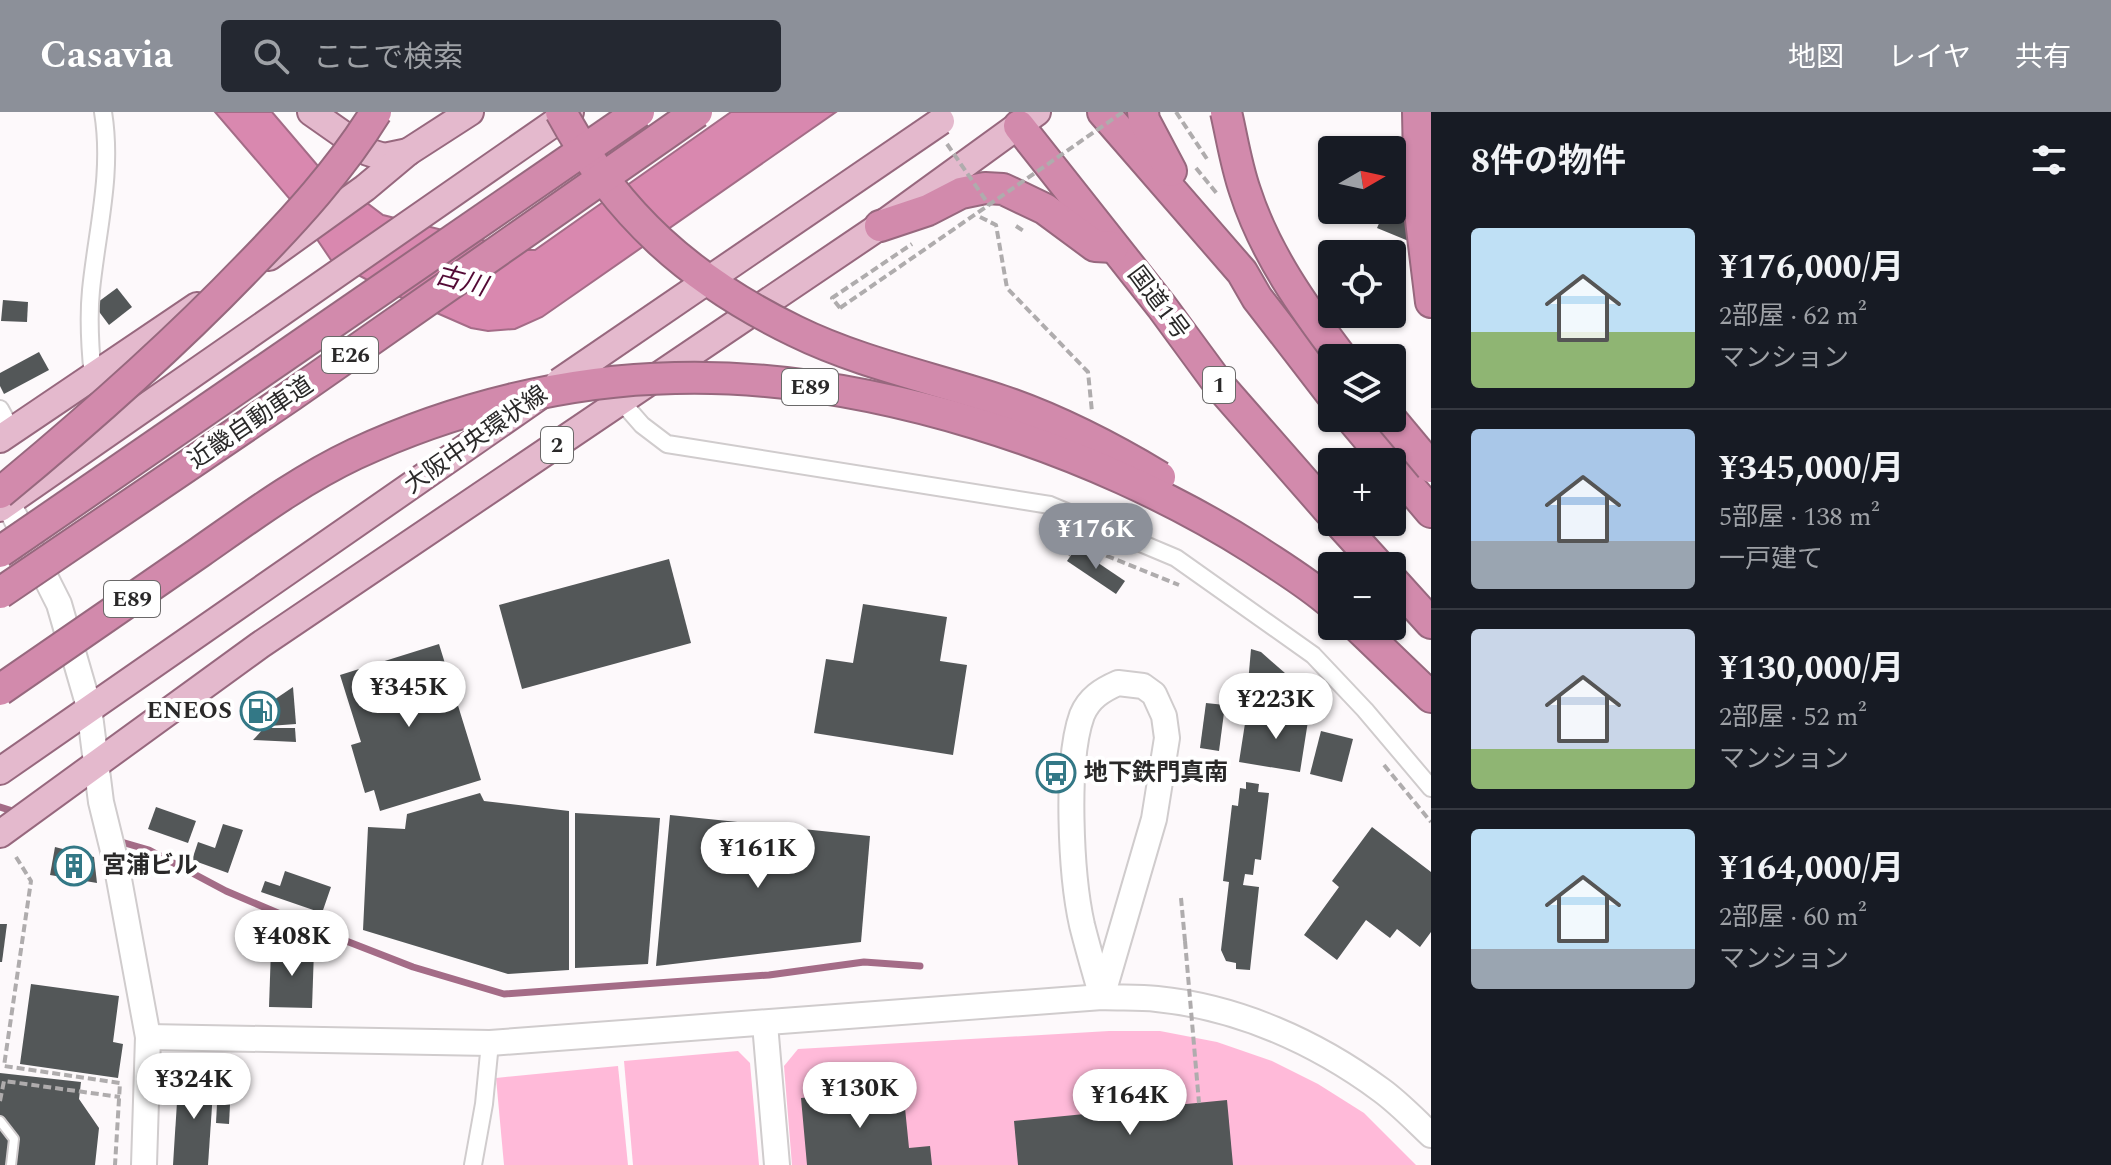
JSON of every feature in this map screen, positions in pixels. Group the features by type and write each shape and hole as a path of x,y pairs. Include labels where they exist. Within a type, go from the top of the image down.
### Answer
{"highway":[{"path":"2,498 223,293 293,221 329,179 376,112"},
{"name":"E89","path":"561,112 600,176 636,219 695,271 796,332 850,353 1005,402 1122,454 1181,489 1245,533 1318,592"},
{"name":"近畿自動車道","path":"0,552 639,112"},
{"name":"近畿自動車道","path":"0,593 305,386 697,112"},
{"path":"1103,112 1242,272 1257,298 1318,377"},
{"path":"1143,112 1144,120 1192,212"},
{"path":"1226,112 1245,193 1263,236 1295,292 1332,344"},
{"path":"1418,112 1420,212 1431,302"},
{"name":"国道1号","path":"1021,117 1220,386 1318,498"},
{"path":"880,226 928,210 961,193 985,188 1003,189 1045,209 1095,246 1115,248"},
{"name":"E89","path":"0,690 264,507 354,454 429,424 512,400 597,384 645,379 724,379 843,392 926,410 1008,435 1083,460 1163,496 1236,538 1318,593"},
{"path":"1380,432 1431,466"},
{"path":"1406,483 1431,512"},
{"path":"1352,536 1366,552"},
{"path":"1406,595 1431,623"},
{"path":"1372,640 1431,697"}],"main road":[{"path":"311,112 368,152 384,157 408,152"},
{"path":"4,427 93,377 299,236 408,152 470,112"},
{"path":"2,498 313,290 570,112"},
{"name":"大阪中央環状線","path":"0,771 954,112"},
{"name":"2","path":"6,829 260,645 880,226 1021,117"}],"street":[{"path":"93,377 88,336 91,290 106,193 103,112"},
{"path":"621,401 642,425 667,444 1050,505 1176,558 1313,655 1431,788"},
{"path":"2,498 59,604 89,707 106,825 148,1037 144,1165"},
{"path":"1118,683 1143,686 1154,694 1164,716 1167,738 1154,819 1102,997 1082,922 1071,772 1083,714 1098,693 1118,683"},
{"path":"148,1037 490,1043 1102,997 1158,999 1221,1011 1283,1032 1337,1060 1384,1092 1431,1135"},
{"path":"765,1024 777,1165"},
{"path":"473,1165 484,1104 490,1043"}],"lane":[{"path":"0,1121 14,1139 11,1165"}],"path":[{"path":"912,243 832,298 840,308 1123,112"},
{"path":"1176,112 1210,164"},
{"path":"945,142 989,205"},
{"path":"996,225 1007,288 1088,372 1092,415"},
{"path":"1071,555 1065,549 1080,518"},
{"path":"1074,535 1107,556 1189,589"},
{"path":"1376,755 1431,822"},
{"path":"16,857 31,881 4,1066 120,1083 115,1165"},
{"path":"1181,898 1199,1103"},
{"path":"0,1101 4,1081 121,1097"}],"shaded area":[{"path":"1109,1031 1160,1031 1217,1042 1272,1061 1318,1084 1364,1113 1416,1165 792,1165 784,1066 798,1049"},
{"path":"738,1051 750,1063 759,1165 633,1165 624,1061"},
{"path":"618,1066 628,1165 504,1165 496,1078"}],"water":[{"name":"古川","path":"215,112 272,112 318,166 383,215 522,250 535,250 731,112 836,112 542,317 515,329 488,331 471,328 391,293 331,260 289,198"}],"building":[{"path":"1406,170 1431,180 1428,249 1377,228 1379,224 1406,224"},
{"path":"117,288 132,307 109,325 94,305"},
{"path":"3,300 28,302 27,322 1,321"},
{"path":"39,352 49,370 4,394 0,386 0,373"},
{"path":"1076,548 1125,581 1116,594 1067,561"},
{"path":"669,559 691,643 522,689 499,605"},
{"path":"863,604 947,617 940,661 967,665 953,755 814,733 826,659 853,663"},
{"path":"439,644 481,780 380,811 374,790 365,793 351,745 361,742 340,675"},
{"path":"1251,649 1261,652 1293,680 1291,706 1246,706"},
{"path":"293,687 296,724 269,726 265,706"},
{"path":"1297,700 1311,702 1300,772 1239,762 1246,717 1293,724"},
{"path":"1206,703 1225,705 1219,751 1200,748"},
{"path":"264,728 295,728 296,742 253,740"},
{"path":"1321,731 1353,739 1342,782 1310,774"},
{"path":"1246,782 1259,784 1258,792 1269,793 1261,860 1255,859 1253,875 1245,874 1243,885 1259,887 1250,970 1236,969 1236,963 1226,961 1221,950 1229,882 1223,881 1232,805 1238,806 1240,788 1246,789"},
{"path":"480,793 484,801 569,811 569,970 508,974 363,930 368,827 405,829 407,814"},
{"path":"156,807 196,821 188,843 148,829"},
{"path":"575,813 660,818 648,964 575,968"},
{"path":"670,815 870,836 861,942 656,966"},
{"path":"223,824 243,830 228,873 192,860 198,842 215,848"},
{"path":"1372,827 1431,872 1431,932 1420,947 1397,929 1390,938 1366,920 1337,960 1304,935 1339,887 1332,881"},
{"name":"宮浦ビル","path":"55,847 94,857 97,883 50,875"},
{"path":"285,871 331,887 322,913 261,892 265,881 280,886"},
{"path":"0,924 7,924 2,962 0,962"},
{"path":"271,949 314,950 312,1008 269,1007"},
{"path":"31,984 119,996 113,1042 123,1044 118,1078 20,1064"},
{"path":"0,1073 81,1082 79,1099 99,1128 95,1165 0,1165"},
{"path":"189,1075 214,1077 208,1165 173,1165 178,1086"},
{"path":"218,1085 231,1086 229,1124 216,1123"},
{"path":"903,1088 909,1148 930,1146 932,1165 807,1165 801,1098"},
{"path":"1227,1100 1233,1165 1018,1165 1014,1121"}],"waterway":[{"path":"0,807 19,813"},
{"path":"118,841 149,850 226,891 318,930 413,967 504,994 769,975 864,962 920,966"}],"place":[{"name":"ENEOS","path":"260,711"},
{"name":"地下鉄門真南","path":"1056,773"},
{"name":"宮浦ビル","path":"74,866"}]}
